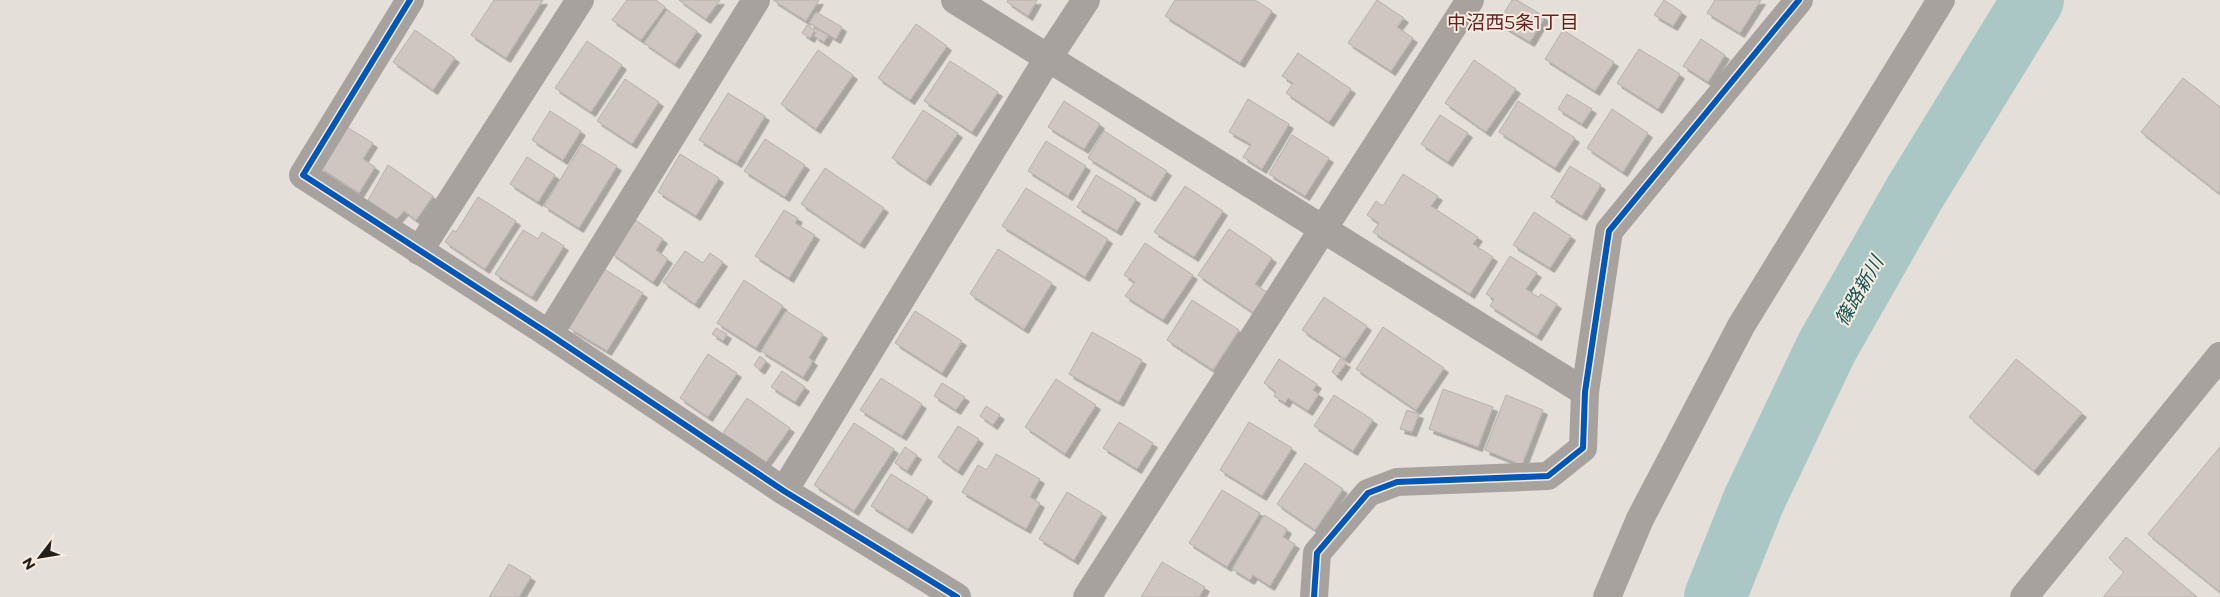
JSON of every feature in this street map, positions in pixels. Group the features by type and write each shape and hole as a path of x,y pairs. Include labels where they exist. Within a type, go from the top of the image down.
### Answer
{"street":[{"path":"410,0 303,175 549,334 784,492 957,597"},
{"path":"419,251 580,0"},
{"path":"549,334 756,0"},
{"path":"955,0 1585,392"},
{"path":"784,492 1048,58 1086,0"},
{"path":"1086,597 1470,0"},
{"path":"1314,597 1317,553 1368,493 1397,482 1548,476 1583,448 1585,392 1609,231 1799,0"},
{"path":"1607,597 1640,519 1740,326 1941,0"},
{"path":"2024,597 2220,356"}],"building":[{"path":"494,0 543,0 506,58 471,35"},
{"path":"627,0 656,0 665,7 641,40 612,20"},
{"path":"679,0 720,0 706,19"},
{"path":"773,0 819,0 806,21"},
{"path":"1008,0 1037,0 1028,16 1007,2"},
{"path":"1175,0 1255,0 1272,11 1240,63 1165,16"},
{"path":"1377,0 1404,18 1397,27 1413,38 1391,71 1348,43"},
{"path":"1512,0 1517,0 1545,17 1530,42 1498,23"},
{"path":"1664,0 1682,12 1673,26 1654,15"},
{"path":"1715,0 1761,0 1740,33 1707,13"},
{"path":"667,10 697,31 675,64 644,43"},
{"path":"816,12 842,27 836,39 809,23"},
{"path":"916,24 947,46 910,100 878,78"},
{"path":"807,25 815,30 810,38 802,33"},
{"path":"415,30 455,58 433,90 393,62"},
{"path":"818,30 828,35 824,42 814,36"},
{"path":"1563,30 1614,62 1595,91 1545,59"},
{"path":"1701,39 1725,55 1708,82 1683,66"},
{"path":"587,41 622,65 591,112 555,88"},
{"path":"1639,49 1680,74 1658,109 1617,83"},
{"path":"818,50 853,75 816,129 781,104"},
{"path":"1298,53 1351,89 1329,122 1286,93 1293,83 1282,76"},
{"path":"1474,60 1516,89 1486,132 1445,103"},
{"path":"950,61 998,92 972,132 924,101"},
{"path":"2183,78 2220,107 2220,194 2141,132"},
{"path":"625,79 659,102 632,144 597,121"},
{"path":"728,93 765,116 737,163 699,140"},
{"path":"1567,94 1592,109 1582,124 1558,109"},
{"path":"1248,99 1289,124 1262,169 1243,157 1251,144 1229,132"},
{"path":"1064,101 1100,124 1084,149 1048,127"},
{"path":"1518,101 1575,138 1555,168 1499,132"},
{"path":"1612,109 1648,133 1623,172 1587,148"},
{"path":"923,110 958,133 926,181 892,158"},
{"path":"550,111 581,131 563,160 532,140"},
{"path":"1440,115 1468,133 1448,162 1421,144"},
{"path":"345,126 373,143 363,159 375,167 359,193 319,167"},
{"path":"1104,131 1167,171 1151,197 1088,158"},
{"path":"1292,135 1329,158 1305,196 1269,174"},
{"path":"765,139 805,165 785,197 744,171"},
{"path":"1046,141 1086,166 1068,196 1028,171"},
{"path":"582,144 617,166 579,228 544,206"},
{"path":"680,154 719,178 696,216 658,192"},
{"path":"527,157 555,175 538,202 510,184"},
{"path":"388,165 433,196 416,220 404,211 396,220 368,200"},
{"path":"1570,166 1601,185 1582,216 1551,197"},
{"path":"825,168 884,208 860,244 801,204"},
{"path":"1403,174 1438,196 1431,206 1478,237 1473,244 1493,257 1470,294 1373,232 1379,223 1367,215 1376,201 1383,206"},
{"path":"1096,175 1136,199 1117,231 1077,207"},
{"path":"1185,186 1223,211 1194,257 1154,232"},
{"path":"1026,188 1108,239 1085,277 1002,226"},
{"path":"478,197 516,221 485,269 445,242 453,230 456,232"},
{"path":"784,210 798,218 795,223 815,235 789,278 755,256"},
{"path":"1534,212 1571,236 1550,268 1513,245"},
{"path":"634,219 663,239 656,250 668,259 653,282 611,253"},
{"path":"1229,229 1272,258 1255,284 1268,293 1254,313 1198,275"},
{"path":"523,230 538,239 542,232 564,246 532,297 495,274"},
{"path":"1145,243 1193,275 1163,320 1125,296 1135,282 1124,275"},
{"path":"998,249 1052,283 1024,329 970,294"},
{"path":"685,251 703,263 710,253 723,262 695,304 663,282"},
{"path":"1510,256 1537,273 1526,289 1538,297 1541,294 1557,304 1537,336 1490,306 1494,299 1486,294"},
{"path":"604,269 643,293 607,351 569,328"},
{"path":"744,280 783,306 756,348 717,323"},
{"path":"1324,297 1367,326 1345,359 1302,330"},
{"path":"1192,300 1239,330 1213,370 1167,340"},
{"path":"786,311 823,334 809,358 813,361 803,377 761,351"},
{"path":"915,311 962,341 942,373 895,343"},
{"path":"1383,327 1444,368 1416,410 1356,369"},
{"path":"716,328 727,334 723,341 712,334"},
{"path":"1092,332 1142,360 1119,402 1069,374"},
{"path":"708,354 737,373 708,417 680,398"},
{"path":"760,356 766,361 760,370 754,365"},
{"path":"1279,359 1317,384 1313,390 1319,394 1308,411 1288,398 1285,403 1274,396 1276,392 1264,383"},
{"path":"1340,359 1346,363 1337,376 1332,372"},
{"path":"2016,359 2082,413 2034,471 1969,417"},
{"path":"782,371 805,387 795,402 771,387"},
{"path":"881,378 922,404 902,436 860,410"},
{"path":"1056,379 1096,405 1065,454 1025,427"},
{"path":"942,383 965,397 956,410 934,396"},
{"path":"1443,389 1493,407 1478,447 1429,429"},
{"path":"1334,395 1373,420 1353,451 1314,426"},
{"path":"1506,395 1543,410 1522,465 1485,450"},
{"path":"747,398 790,428 766,462 723,433"},
{"path":"986,406 1000,415 993,425 980,416"},
{"path":"1407,410 1419,414 1412,432 1400,429"},
{"path":"1119,422 1153,443 1137,469 1103,448"},
{"path":"1249,422 1292,448 1262,496 1220,470"},
{"path":"854,423 894,449 854,511 814,485"},
{"path":"958,426 979,439 958,471 938,457"},
{"path":"905,447 917,455 907,471 895,463"},
{"path":"2220,447 2220,592 2148,534"},
{"path":"996,454 1040,479 1030,497 1040,503 1026,529 962,492 978,465 987,470"},
{"path":"1305,463 1343,489 1315,530 1277,504"},
{"path":"891,474 928,497 908,529 871,506"},
{"path":"1222,490 1260,513 1227,567 1189,543"},
{"path":"1067,492 1102,513 1074,560 1039,539"},
{"path":"1264,515 1287,529 1283,537 1295,544 1270,586 1253,575 1250,580 1232,569"},
{"path":"2126,537 2197,597 2103,597 2124,572 2109,558"},
{"path":"1162,562 1205,587 1199,597 1141,597"},
{"path":"509,564 531,577 519,597 489,597"}],"waterway":[{"name":"篠路新川","path":"1715,597 1754,500 1827,347 1914,194 2033,0"}],"cycle path":[{"path":"410,0 303,175 549,334 784,491 957,597"},
{"path":"1314,597 1317,553 1368,493 1397,482 1548,476 1583,448 1585,392 1609,231 1799,0"}],"district":[{"name":"中沼西5条1丁目","path":"1513,22"}]}
